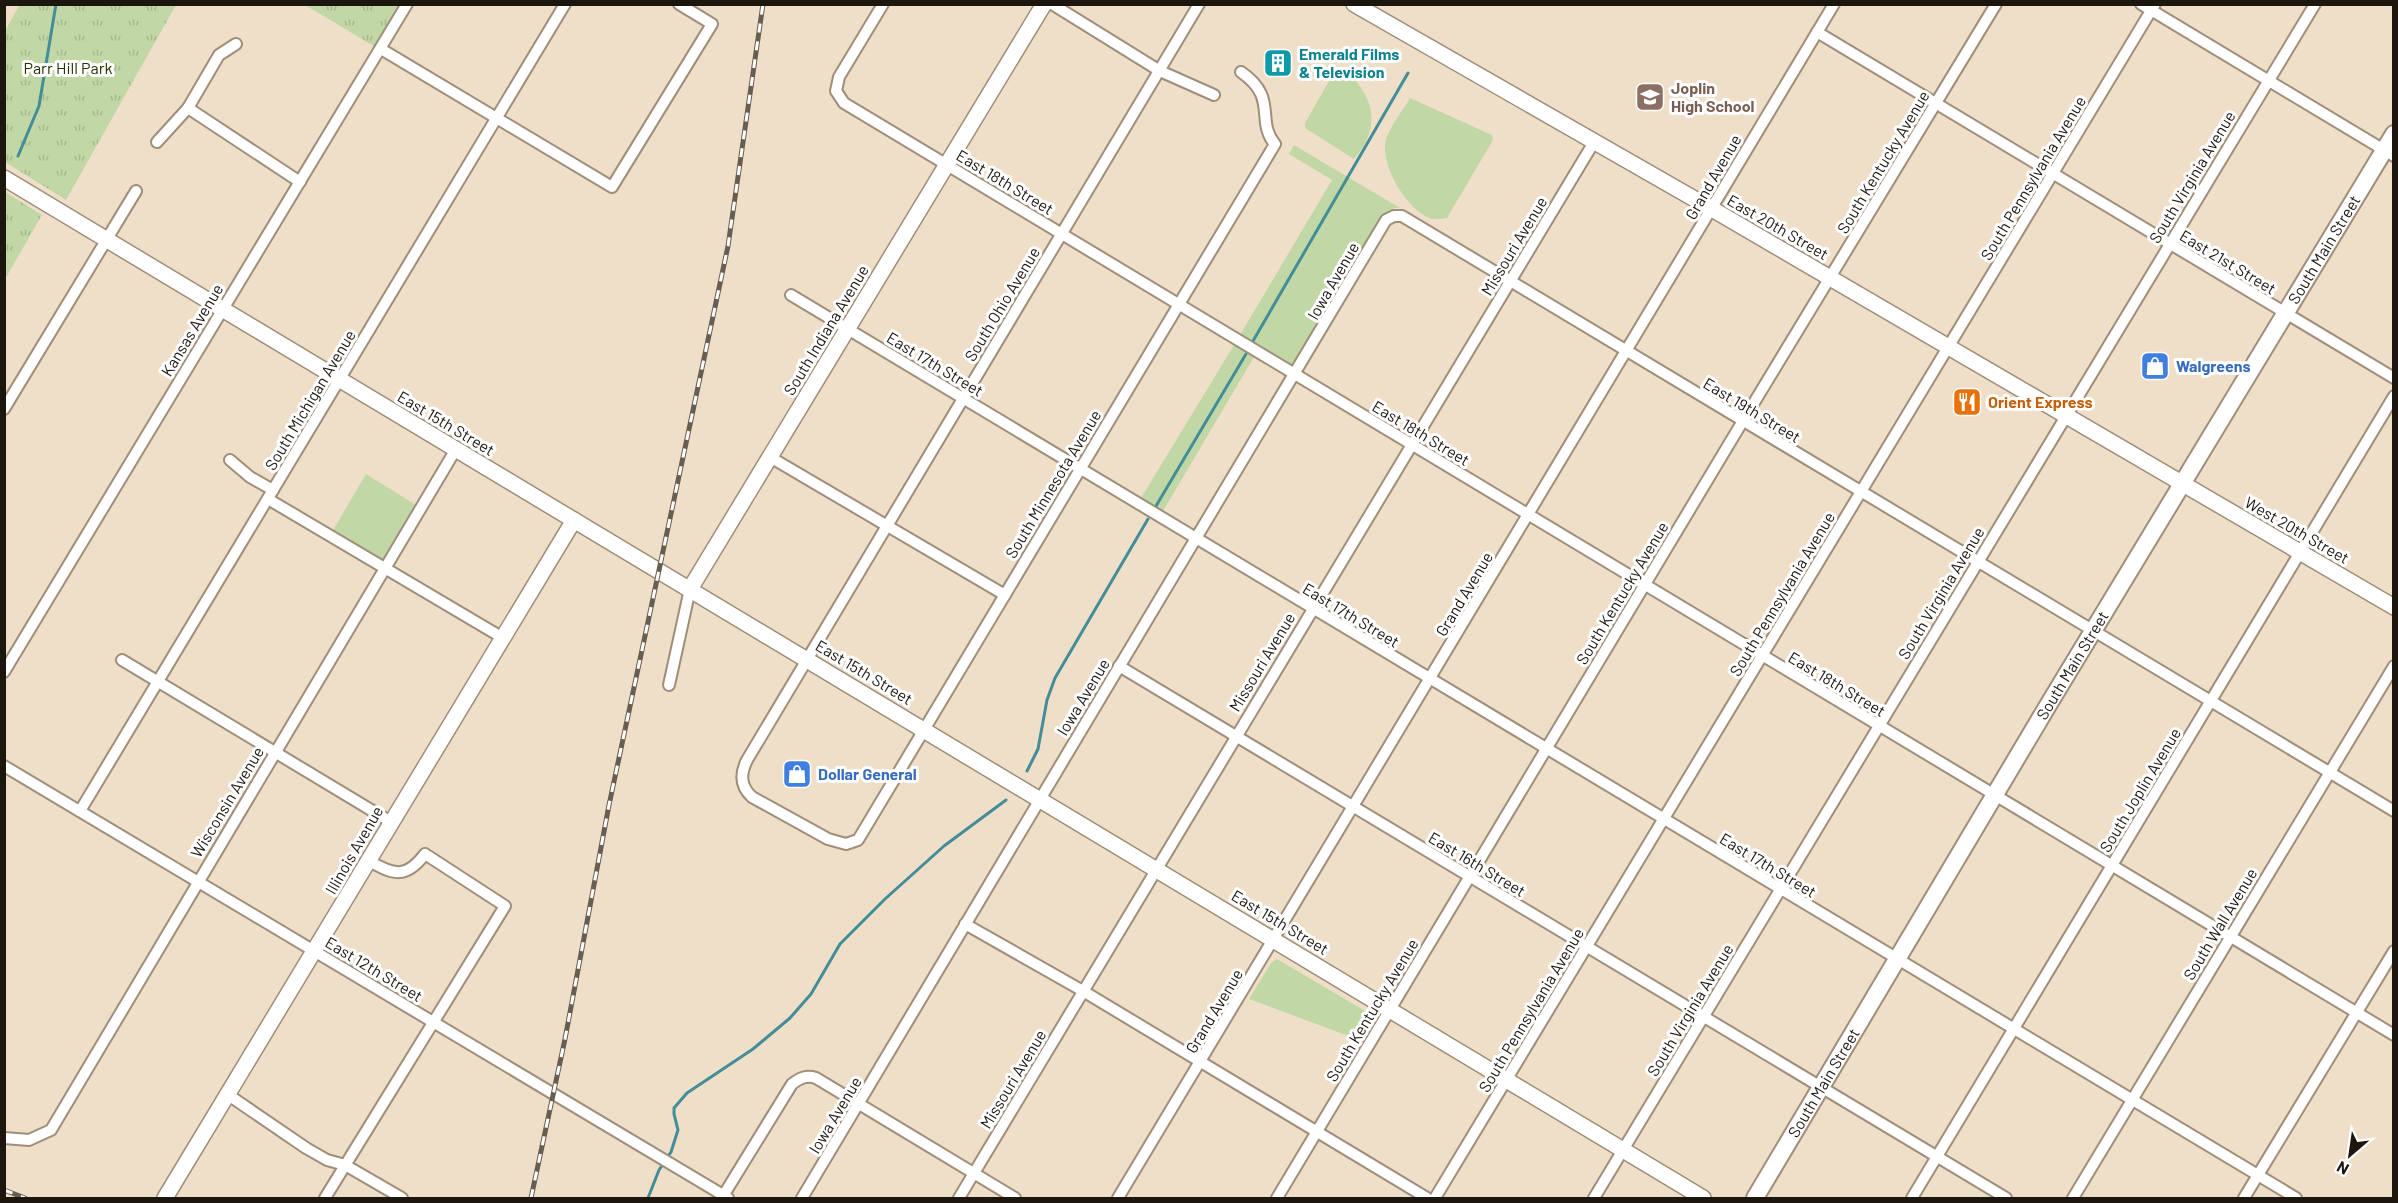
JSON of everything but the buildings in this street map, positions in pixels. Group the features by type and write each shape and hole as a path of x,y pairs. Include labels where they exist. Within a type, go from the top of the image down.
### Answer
{"main road":[{"name":"South Indiana Avenue","path":"690,589 1044,4"},
{"name":"East 20th Street","path":"1354,4 1712,209 2182,484"},
{"name":"South Main Street","path":"1755,1198 2285,313 2389,153 2394,134"},
{"name":"East 15th Street","path":"4,178 1703,1198"},
{"name":"West 20th Street","path":"2182,484 2394,608"},
{"name":"Illinois Avenue","path":"165,1198 316,952 574,520"}],"street":[{"name":"Kansas Avenue","path":"4,672 407,4"},
{"name":"South Michigan Avenue","path":"80,811 565,4"},
{"path":"381,49 612,187 712,24 679,4"},
{"name":"East 18th Street","path":"882,4 838,76 836,91 844,103 1761,657 2394,1035"},
{"path":"1052,4 1160,71 1214,95"},
{"name":"South Ohio Avenue","path":"858,840 846,844 828,839 752,797 744,787 741,776 747,760 1199,4"},
{"name":"Grand Avenue","path":"1118,1198 1627,353 1834,4"},
{"name":"South Kentucky Avenue","path":"1277,1198 1545,749 1996,4"},
{"path":"2141,4 2153,8 2389,153"},
{"name":"South Virginia Avenue","path":"1594,1198 2315,4"},
{"name":"South Pennsylvania Avenue","path":"1435,1198 2153,8"},
{"name":"East 21st Street","path":"1817,32 2394,378"},
{"path":"157,142 188,108 219,56 236,44"},
{"name":"South Minnesota Avenue","path":"858,840 1275,144 1268,132 1261,91 1241,72"},
{"path":"188,108 300,182"},
{"name":"Missouri Avenue","path":"959,1198 1311,609 1594,142"},
{"path":"4,409 136,191"},
{"name":"East 19th Street","path":"1394,216 1401,216 2394,811"},
{"name":"Iowa Avenue","path":"802,1198 1386,220 1394,216"},
{"name":"East 17th Street","path":"791,295 2295,1198"},
{"name":"South Joplin Avenue","path":"1912,1198 2394,396"},
{"name":"Wisconsin Avenue","path":"4,1138 29,1140 51,1130 456,449"},
{"path":"771,457 1005,595"},
{"path":"230,460 270,495 385,569 503,638"},
{"name":"South Indiana Avenue","path":"669,685 690,589"},
{"path":"122,660 392,822"},
{"name":"East 16th Street","path":"1119,666 2006,1198"},
{"name":"South Wall Avenue","path":"2073,1198 2394,666"},
{"name":"East 12th Street","path":"4,766 726,1197"},
{"path":"325,1198 506,906 425,854 413,869 399,873 369,861"},
{"path":"965,924 1083,991 1427,1198"},
{"path":"2244,1198 2394,951"},
{"path":"726,1197 777,1106 792,1084 802,1077 816,1078 1015,1198"},
{"path":"227,1094 306,1148 327,1160 345,1165 402,1198"}],"green space":[{"name":"Parr Hill Park","path":"20,4 176,5 66,200 5,162 5,31"},
{"path":"305,5 403,5 377,48"},
{"path":"1342,68 1361,89 1368,100 1371,111 1369,135 1354,159 1305,128 1305,123 1336,69"},
{"path":"1410,98 1492,135 1493,140 1447,218 1433,219 1424,215 1405,198 1391,174 1385,149 1386,139"},
{"path":"1294,145 1400,208 1394,208 1387,214 1294,365 1291,366 1240,335 1332,180 1289,154"},
{"path":"5,192 42,215 5,279"},
{"path":"1234,345 1254,357 1163,511 1141,498"},
{"path":"366,474 416,505 383,559 380,560 332,532"},
{"path":"1277,959 1372,1015 1371,1019 1375,1021 1362,1041 1249,999 1271,963"}],"waterway":[{"path":"18,156 39,106 56,4"},
{"path":"1253,341 1408,73"},
{"path":"1156,506 1246,354"},
{"path":"1027,771 1038,749 1047,700 1055,678 1148,519"},
{"path":"648,1198 659,1170 671,1152 678,1130 674,1108 687,1093 753,1049 790,1018 811,994 840,944 885,899 944,846 1006,800"}],"railway":[{"path":"531,1198 565,1039 609,805 728,246 763,4"},
{"path":"4,1190 25,1198"}],"place":[{"name":"Emerald Films & Television","path":"1278,63"},
{"name":"Joplin High School","path":"1650,97"},
{"name":"Walgreens","path":"2155,366"},
{"name":"Orient Express","path":"1967,402"},
{"name":"Dollar General","path":"797,774"}]}
